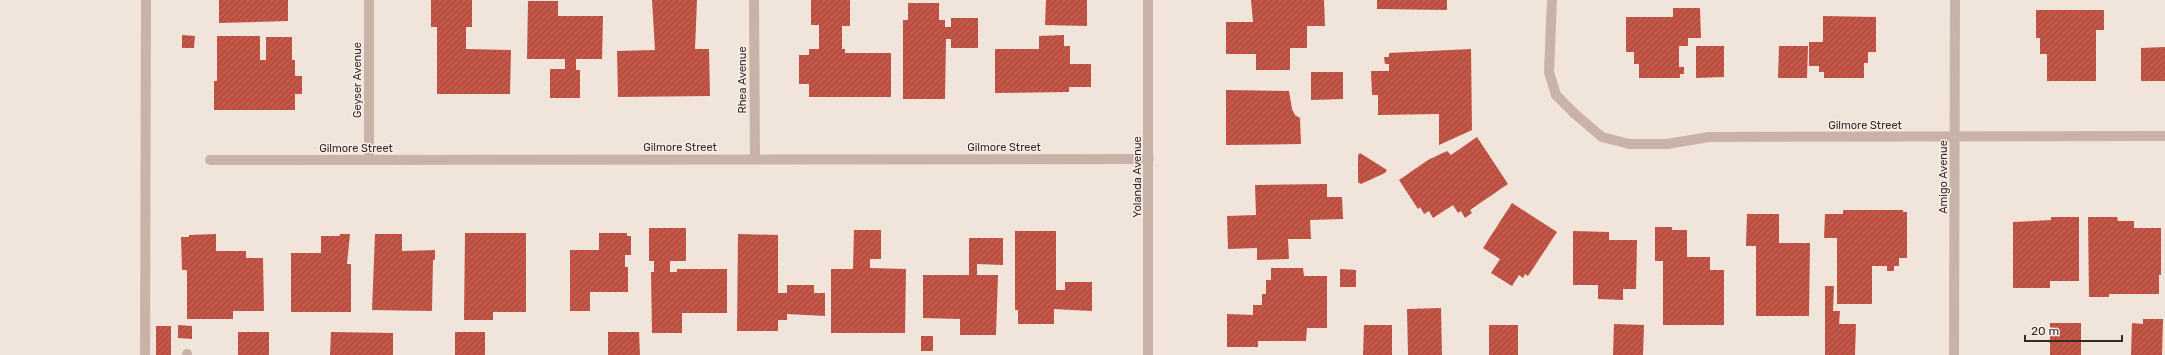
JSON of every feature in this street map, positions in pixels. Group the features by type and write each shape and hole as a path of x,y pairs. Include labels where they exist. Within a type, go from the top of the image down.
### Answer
{"street":[{"path":"145,355 146,0"},
{"name":"Geyser Avenue","path":"369,0 369,160"},
{"name":"Rhea Avenue","path":"754,0 755,159"},
{"name":"Yolanda Avenue","path":"1148,0 1148,355"},
{"name":"Gilmore Street","path":"1552,0 1548,72 1556,95 1575,114 1602,137 1629,144 1667,144 1709,137 2165,136"},
{"name":"Amigo Avenue","path":"1954,355 1955,0"},
{"name":"Gilmore Street","path":"210,160 1149,159"}],"building":[{"path":"219,0 288,0 288,21 219,23"},
{"path":"431,0 472,0 472,27 466,27 466,49 511,50 510,94 437,94 437,27 431,27"},
{"path":"652,0 697,0 695,49 709,49 710,96 618,97 617,51 655,50"},
{"path":"811,0 850,0 850,26 842,26 842,49 845,49 845,53 891,53 891,97 809,97 809,84 799,84 799,55 809,55 809,49 819,49 819,25 811,25"},
{"path":"1046,0 1087,0 1087,26 1045,25"},
{"path":"1251,0 1324,0 1325,26 1307,26 1307,48 1290,48 1290,70 1256,70 1256,54 1226,54 1226,22 1253,22"},
{"path":"1377,0 1447,0 1447,10 1377,9"},
{"path":"528,1 558,1 558,16 603,16 602,59 576,59 576,70 580,70 580,98 550,98 550,69 565,69 565,59 527,59"},
{"path":"908,3 939,3 939,20 945,20 945,27 951,27 951,18 978,18 978,48 951,48 951,39 946,39 945,99 903,99 903,20 908,20"},
{"path":"1673,8 1700,8 1701,38 1688,38 1688,46 1679,46 1679,67 1684,67 1684,74 1680,74 1680,78 1639,78 1639,64 1634,64 1634,52 1626,52 1626,17 1673,17"},
{"path":"2036,10 2104,10 2104,30 2096,30 2096,81 2047,81 2047,54 2040,54 2040,38 2036,38"},
{"path":"1823,16 1876,17 1876,52 1868,52 1868,63 1864,63 1864,78 1824,78 1824,72 1819,72 1819,66 1809,66 1809,42 1823,42"},
{"path":"182,35 195,36 194,48 182,48"},
{"path":"1064,35 1064,46 1070,46 1070,64 1091,64 1091,87 1069,87 1069,92 995,93 995,49 1039,49 1039,36"},
{"path":"217,36 260,36 260,60 266,60 266,37 292,37 292,60 295,60 295,76 302,76 302,94 295,94 295,110 214,110 214,81 217,81"},
{"path":"1696,46 1724,46 1724,77 1696,78"},
{"path":"1779,46 1808,46 1807,78 1778,78"},
{"path":"2165,47 2165,81 2141,81 2141,48"},
{"path":"1471,49 1472,130 1439,145 1439,114 1378,115 1378,95 1372,95 1371,71 1389,71 1389,64 1385,64 1384,57 1389,57 1389,53"},
{"path":"1311,72 1343,72 1343,99 1311,100"},
{"path":"1226,90 1289,91 1292,109 1295,115 1300,118 1301,144 1226,145"},
{"path":"1477,137 1508,184 1470,210 1472,213 1465,218 1461,211 1458,213 1453,205 1433,218 1429,211 1424,214 1420,207 1418,209 1399,180 1428,160 1447,151 1451,155"},
{"path":"1360,153 1387,170 1385,173 1361,184 1358,182 1358,155"},
{"path":"1327,184 1327,197 1342,197 1343,219 1310,220 1311,239 1288,239 1289,259 1257,260 1257,248 1228,249 1227,216 1256,215 1255,185"},
{"path":"1512,203 1557,232 1528,276 1525,274 1523,278 1519,275 1512,286 1491,273 1500,259 1483,248"},
{"path":"1843,210 1903,210 1903,212 1907,212 1907,258 1899,258 1899,266 1894,266 1894,271 1887,271 1887,266 1872,266 1872,304 1837,304 1837,238 1824,238 1825,214 1843,214"},
{"path":"1747,214 1779,214 1779,243 1810,243 1809,316 1756,316 1756,246 1746,246"},
{"path":"2051,217 2079,217 2079,281 2050,281 2050,288 2013,288 2013,222 2051,220"},
{"path":"2088,217 2117,217 2118,221 2134,221 2134,228 2161,228 2161,275 2159,275 2159,294 2109,294 2109,297 2089,297"},
{"path":"1655,227 1672,227 1672,230 1687,230 1687,257 1710,257 1710,270 1724,270 1724,325 1663,325 1663,261 1655,261"},
{"path":"649,228 686,228 686,261 670,261 670,272 677,272 677,269 727,269 727,313 682,313 682,333 652,333 651,272 654,272 654,261 649,261"},
{"path":"854,230 881,230 881,259 870,259 870,268 906,269 905,333 831,333 831,269 853,269"},
{"path":"1015,231 1056,231 1056,290 1065,290 1065,282 1092,282 1092,311 1054,309 1054,324 1018,324 1018,310 1015,310"},
{"path":"1573,231 1609,232 1609,240 1637,240 1636,289 1623,289 1623,300 1598,299 1598,285 1573,285"},
{"path":"465,233 526,233 526,312 493,312 493,320 464,320"},
{"path":"599,233 627,233 627,236 631,236 631,255 625,255 625,267 628,267 628,292 590,292 590,311 570,311 570,250 599,250"},
{"path":"216,234 216,251 246,251 246,258 263,258 264,311 233,311 233,319 187,319 187,270 182,270 181,237 189,237 189,235"},
{"path":"340,234 350,234 347,264 351,264 351,312 291,312 291,253 321,253 321,236 340,236"},
{"path":"375,234 402,234 402,251 435,250 435,260 433,260 432,311 372,310"},
{"path":"738,234 778,235 778,293 787,293 787,285 814,285 814,293 825,293 825,316 787,314 787,320 778,320 778,331 737,331"},
{"path":"969,238 1003,238 1003,265 977,264 977,275 998,275 996,335 960,335 960,319 923,318 923,275 969,275"},
{"path":"1271,268 1303,268 1304,276 1327,276 1327,328 1307,328 1306,341 1258,341 1258,347 1227,347 1227,314 1253,315 1253,305 1262,305 1262,294 1266,294 1266,280 1271,280"},
{"path":"1340,269 1356,270 1356,287 1340,287"},
{"path":"1825,286 1834,286 1833,311 1840,311 1839,324 1856,324 1855,355 1825,355"},
{"path":"1441,308 1442,355 1408,355 1407,309"},
{"path":"2143,319 2163,319 2162,355 2131,355 2132,323 2143,324"},
{"path":"2050,323 2081,323 2081,355 2050,355"},
{"path":"1614,324 1644,325 1643,355 1613,355"},
{"path":"178,325 192,326 192,339 178,338"},
{"path":"1364,325 1392,325 1392,355 1363,355"},
{"path":"1489,325 1518,325 1518,355 1489,355"},
{"path":"156,326 171,326 171,355 156,355"},
{"path":"238,332 269,332 269,355 238,355"},
{"path":"331,332 393,333 393,355 330,355"},
{"path":"455,332 485,332 485,355 455,355"},
{"path":"608,332 639,332 640,355 608,355"},
{"path":"921,336 933,336 933,351 921,351"}]}
